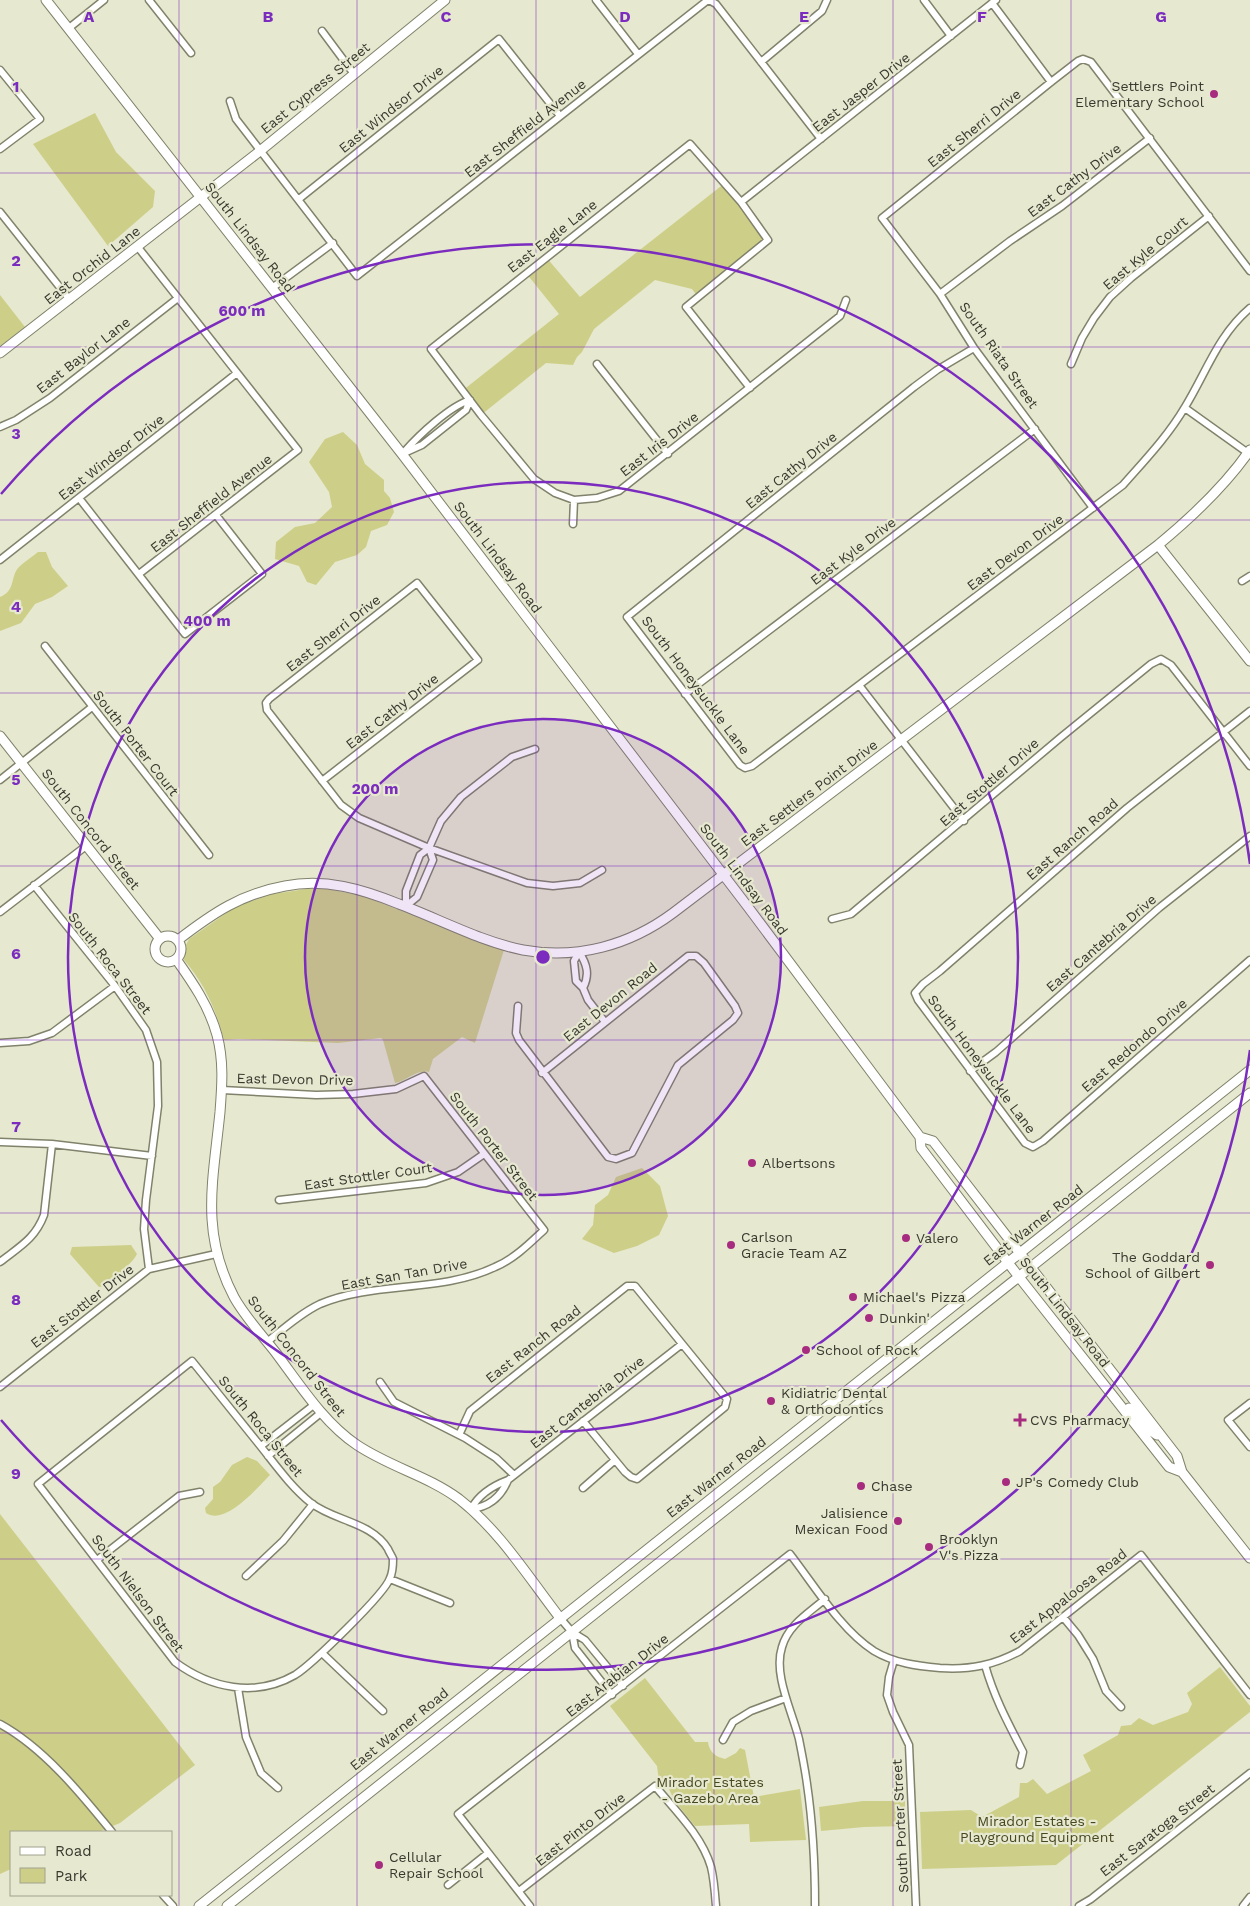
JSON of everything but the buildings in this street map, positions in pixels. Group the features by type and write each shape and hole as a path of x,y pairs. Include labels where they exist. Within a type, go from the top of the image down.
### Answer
{"main road":[{"name":"South Lindsay Road","path":"46,0 402,454 724,875 920,1137 921,1148 1019,1277 1169,1467 1182,1472"},
{"name":"East Cypress Street","path":"201,197 260,151 441,1"},
{"name":"East Orchid Lane","path":"0,353 201,197"},
{"name":"East Settlers Point Drive","path":"178,940 221,908 235,901 286,885 317,884 350,887 367,891 494,941 540,952 579,952 618,942 647,930 724,875 1158,545 1197,511 1249,452"},
{"path":"1158,545 1250,661"},
{"name":"South Concord Street","path":"0,736 160,939"},
{"path":"171,936 178,940 181,952 172,962 163,961 157,955 155,946 160,939 171,936"},
{"name":"South Concord Street","path":"176,959 203,998 213,1022 222,1061 222,1090 211,1209 216,1254 235,1299 315,1404 335,1426 356,1444 442,1488 471,1509 498,1538 560,1618"},
{"name":"East Warner Road","path":"199,1906 1250,1070"},
{"path":"227,1906 1250,1093"},
{"path":"1202,1108 1213,1122"},
{"name":"South Lindsay Road","path":"920,1137 933,1142 1018,1254 1177,1456 1182,1472 1250,1558"},
{"path":"824,1407 836,1422"},
{"path":"1124,1408 1133,1410 1147,1428 1162,1437"}],"street":[{"path":"68,28 104,0"},
{"path":"148,0 191,53"},
{"path":"596,0 638,54"},
{"path":"709,0 716,4 821,139"},
{"name":"East Sheffield Avenue","path":"332,243 357,276 709,0"},
{"path":"761,62 822,11 827,0"},
{"path":"924,0 951,36"},
{"path":"994,2 1051,82"},
{"name":"East Jasper Drive","path":"741,202 994,2"},
{"path":"322,31 354,74"},
{"name":"East Windsor Drive","path":"299,199 499,39 560,116"},
{"name":"East Sherri Drive","path":"882,218 1051,82 1083,59 1091,62 1150,138"},
{"path":"0,70 40,119 0,150"},
{"path":"230,101 236,119 332,243 272,288"},
{"path":"1150,138 1250,271"},
{"name":"East Cathy Drive","path":"940,294 1010,241 1062,206 1150,138"},
{"name":"East Eagle Lane","path":"470,400 431,349 690,144 741,202"},
{"path":"741,202 768,240 686,307 750,388"},
{"path":"0,212 70,300"},
{"name":"East Kyle Court","path":"1071,364 1082,338 1110,297 1209,216"},
{"name":"South Riata Street","path":"882,218 940,294 974,348 1093,508"},
{"path":"136,246 238,374"},
{"name":"East Baylor Lane","path":"0,427 16,420 50,398 178,298"},
{"name":"East Iris Drive","path":"574,500 597,498 619,492 840,316 846,300"},
{"name":"East Devon Drive","path":"745,768 752,766 1123,485 1150,456 1184,408 1227,331 1250,308"},
{"name":"East Cathy Drive","path":"627,617 914,387 937,370 974,348"},
{"path":"597,364 668,454"},
{"name":"East Sheffield Avenue","path":"139,574 298,450 238,374"},
{"name":"East Windsor Drive","path":"0,560 238,374"},
{"path":"402,454 422,446 466,410 470,400 534,479 555,493 574,500 573,524"},
{"path":"1184,408 1249,452"},
{"name":"East Kyle Drive","path":"686,694 1035,429"},
{"path":"79,498 185,634 262,574 216,515"},
{"path":"1242,581 1250,576"},
{"name":"East Sherri Drive","path":"322,781 267,710 266,704 269,699 417,583"},
{"name":"East Cathy Drive","path":"322,781 478,660 417,583"},
{"name":"South Honeysuckle Lane","path":"627,617 740,765 745,768"},
{"name":"South Porter Court","path":"45,646 209,855"},
{"name":"East Stottler Drive","path":"832,919 851,914 1150,664 1161,659 1171,665 1223,733"},
{"path":"860,685 964,821"},
{"path":"0,780 92,707"},
{"name":"East Ranch Road","path":"916,993 923,984 940,972 1127,808 1250,711"},
{"path":"1223,733 1250,766"},
{"path":"406,906 406,891 420,854 429,848 442,821 461,797 512,757 535,749"},
{"path":"322,781 341,805 359,818 429,848 526,883 553,886 580,883 602,870"},
{"name":"East Cantebria Drive","path":"970,1071 996,1052 1160,908 1250,836"},
{"path":"0,912 86,846"},
{"path":"406,906 417,897 433,860 429,848"},
{"name":"South Roca Street","path":"34,885 115,986 146,1030 157,1062 158,1106 144,1229 149,1269"},
{"path":"582,988 587,980 585,962 579,952 574,961 576,981 605,1022"},
{"name":"East Devon Road","path":"688,956 696,956 709,970 738,1013 733,1020 678,1064 632,1153 616,1159 608,1157 542,1073 605,1022 688,956"},
{"name":"East Redondo Drive","path":"1033,1147 1043,1141 1250,960"},
{"path":"0,1043 29,1040 52,1033 115,986"},
{"name":"South Honeysuckle Lane","path":"916,993 918,1000 970,1071 1025,1143 1033,1147"},
{"path":"518,1006 516,1033 542,1073"},
{"name":"East Devon Drive","path":"222,1090 316,1095 354,1094 396,1089 424,1076"},
{"name":"South Porter Street","path":"424,1076 544,1230"},
{"path":"0,1142 52,1144 152,1156"},
{"path":"0,1262 34,1234 40,1226 44,1215 52,1144"},
{"name":"East Stottler Court","path":"279,1200 426,1183 458,1172 484,1154"},
{"name":"East San Tan Drive","path":"267,1342 292,1322 326,1302 348,1296 445,1282 496,1267 520,1252 544,1230"},
{"name":"East Stottler Drive","path":"0,1387 149,1269 216,1254"},
{"name":"East Ranch Road","path":"459,1434 470,1411 627,1286 635,1286 682,1344"},
{"path":"583,1421 615,1460 631,1477 637,1479 725,1407 726,1399 682,1344"},
{"name":"East Cantebria Drive","path":"471,1509 476,1499 494,1485 508,1480 682,1344"},
{"name":"South Roca Street","path":"38,1484 192,1361 287,1480 313,1504 368,1530 384,1543 393,1559 390,1579"},
{"path":"380,1382 394,1402 459,1434 496,1458 514,1475"},
{"path":"1250,1403 1228,1420 1250,1447"},
{"path":"261,1446 315,1404"},
{"path":"268,1456 322,1412"},
{"path":"583,1488 615,1460"},
{"name":"East Cantebria Drive","path":"471,1509 482,1508 502,1492 508,1480"},
{"name":"South Nielson Street","path":"38,1484 175,1662 204,1680 238,1688 259,1688 295,1674 322,1653 381,1593 390,1579"},
{"path":"97,1560 178,1496 200,1492"},
{"path":"246,1576 283,1541 313,1504"},
{"name":"East Appaloosa Road","path":"790,1554 858,1639 875,1651 894,1660 916,1666 945,1668 985,1665 1001,1661 1020,1651 1141,1555 1249,1689"},
{"name":"East Arabian Drive","path":"488,1853 458,1814 790,1554"},
{"path":"390,1579 450,1603"},
{"path":"815,1906 815,1855 807,1785 799,1739 786,1698 779,1662 782,1646 796,1623 825,1600"},
{"path":"1063,1617 1078,1635 1093,1659 1106,1692 1121,1707"},
{"path":"560,1618 572,1632 585,1640 623,1686"},
{"path":"572,1632 576,1648 612,1695"},
{"path":"322,1653 383,1711"},
{"name":"South Porter Street","path":"894,1660 889,1677 887,1695 892,1712 909,1745 916,1906"},
{"path":"985,1665 991,1688 1001,1711 1023,1752 1020,1765"},
{"path":"238,1688 246,1737 261,1773 278,1788"},
{"path":"723,1740 733,1722 760,1707 786,1698"},
{"path":"0,1724 42,1756 77,1789 111,1831"},
{"name":"East Saratoga Street","path":"1080,1906 1250,1773"},
{"name":"East Pinto Drive","path":"519,1891 655,1786 703,1848 711,1866 716,1906"},
{"path":"448,1886 488,1853 530,1906"},
{"path":"164,1896 172,1906"},
{"path":"1243,1906 1250,1897"}],"green space":[{"path":"95,113 116,152 155,191 153,207 108,246 33,144"},
{"path":"725,183 768,240 698,297 692,289 655,280 594,329 573,365 546,363 481,415 462,391 559,314 526,273 546,257 580,297"},
{"path":"0,295 25,327 0,346"},
{"path":"343,432 357,445 365,464 384,480 384,491 390,498 394,512 387,525 371,531 366,547 357,555 335,562 316,585 307,582 299,566 275,559 276,542 295,527 315,523 332,507 329,492 309,462 325,439"},
{"path":"38,552 46,552 52,567 68,586 52,597 35,604 21,623 0,631 0,597 11,587 14,575 19,567"},
{"path":"306,889 328,889 363,896 504,950 475,1043 462,1037 433,1059 429,1072 420,1072 395,1083 381,1038 338,1043 224,1040 209,998 198,978 184,960 184,949 189,939 235,907 273,894"},
{"path":"642,1168 660,1186 668,1216 659,1235 637,1246 614,1253 582,1239 593,1225 595,1205 608,1195 616,1177"},
{"path":"131,1245 137,1254 135,1258 115,1281 99,1287 70,1254 72,1247"},
{"path":"247,1457 257,1461 270,1475 249,1496 231,1510 214,1516 206,1513 205,1508 213,1499 213,1487 220,1482 232,1465"},
{"path":"0,1514 195,1765 120,1823 100,1831 10,1831 10,1869 0,1874"},
{"name":"Mirador Estates - Playground Equipment","path":"1220,1667 1250,1706 1250,1712 1056,1865 922,1869 920,1812 971,1810 982,1817 1019,1797 1020,1783 1027,1783 1033,1779 1047,1794 1091,1771 1083,1755 1118,1735 1121,1726 1131,1725 1139,1718 1153,1725 1188,1712 1192,1704 1187,1693"},
{"name":"Mirador Estates - Gazebo Area","path":"645,1678 695,1742 708,1742 714,1754 725,1759 736,1753 740,1748 745,1750 754,1797 800,1789 806,1840 750,1842 749,1824 695,1826 674,1800 669,1789 659,1781 657,1766 610,1706"},
{"path":"863,1801 905,1801 905,1826 821,1831 819,1807"}],"place":[{"name":"Settlers Point Elementary School","path":"1214,94"},
{"name":"Albertsons","path":"752,1163"},
{"name":"Valero","path":"906,1238"},
{"name":"Carlson Gracie Team AZ","path":"731,1245"},
{"name":"The Goddard School of Gilbert","path":"1210,1265"},
{"name":"Michael's Pizza","path":"853,1297"},
{"name":"Dunkin'","path":"869,1318"},
{"name":"School of Rock","path":"806,1350"},
{"name":"Kidiatric Dental & Orthodontics","path":"771,1401"},
{"name":"CVS Pharmacy","path":"1020,1420"},
{"name":"JP's Comedy Club","path":"1006,1482"},
{"name":"Chase","path":"861,1486"},
{"name":"Jalisience Mexican Food","path":"898,1521"},
{"name":"Brooklyn V's Pizza","path":"929,1547"},
{"name":"Cellular Repair School","path":"379,1865"}]}
